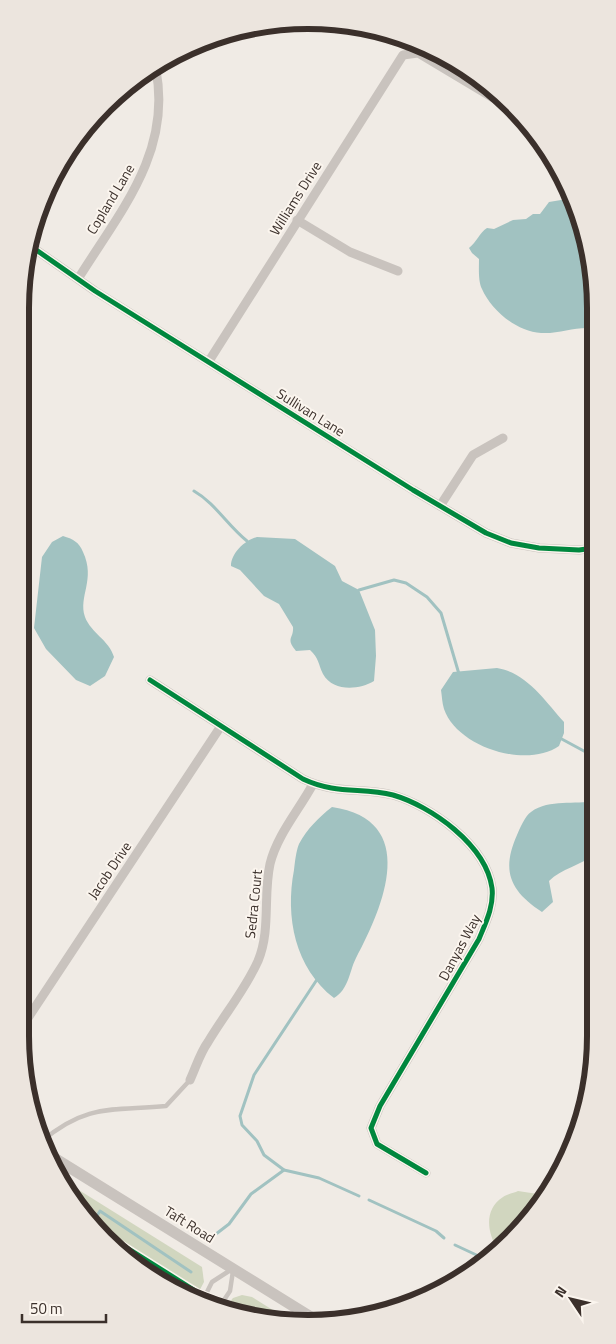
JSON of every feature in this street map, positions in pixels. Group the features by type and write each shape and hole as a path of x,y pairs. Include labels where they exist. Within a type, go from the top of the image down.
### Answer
{"street":[{"name":"Williams Drive","path":"209,361 396,64 408,53 418,53 490,96"},
{"name":"Copland Lane","path":"78,279 138,184 148,162 156,140 159,120 160,100 156,74"},
{"path":"297,220 350,252 398,271"},
{"name":"Sullivan Lane","path":"35,249 78,279 486,533 512,543 562,550 587,548"},
{"path":"440,506 473,455 503,438"},
{"name":"Danyas Way","path":"150,680 297,776 313,784 342,791 393,795 424,809 451,826 476,852 492,886 492,902 489,917 479,939 380,1106 371,1128 377,1144 426,1173"},
{"name":"Jacob Drive","path":"29,1016 221,726"},
{"name":"Sedra Court","path":"190,1080 206,1044 243,988 258,960 266,924 267,891 271,863 281,837 313,784"},
{"name":"Taft Road","path":"58,1160 309,1315"}],"lane":[{"path":"48,1136 57,1128 86,1113 113,1108 166,1106 190,1080"},
{"path":"205,1296 212,1282 233,1268"},
{"path":"223,1302 230,1291 233,1268"}],"green space":[{"path":"73,1186 202,1267 204,1282 198,1293 168,1278 138,1258 98,1220"},
{"path":"518,1191 538,1194 518,1220 495,1243 489,1228 490,1214 497,1202 505,1196"},
{"path":"242,1295 252,1297 279,1314 229,1304 233,1298"}],"water":[{"path":"565,199 578,236 587,290 587,328 541,333 523,329 514,324 498,312 486,297 481,286 479,259 469,248 487,228 494,229 513,220 526,219 533,214 540,214 549,202"},
{"path":"63,536 75,541 83,552 88,571 83,609 85,617 91,628 112,651 114,657 105,676 90,686 76,680 46,649 34,628 42,557 52,542"},
{"path":"257,537 295,539 335,566 342,581 359,590 375,630 376,656 374,681 361,686 347,688 333,684 327,680 317,658 310,650 296,651 290,641 293,627 279,604 264,596 240,570 231,566 236,552 248,541"},
{"path":"497,668 508,671 535,689 564,722 564,733 559,746 545,753 529,755 494,750 477,743 463,734 451,722 444,709 441,690 453,672"},
{"path":"587,802 587,859 559,873 549,881 553,902 542,912 522,896 516,888 509,870 512,848 521,826 529,814 546,805"},
{"path":"332,807 359,815 377,829 386,847 388,868 384,891 367,937 346,985 334,998 310,972 302,957 292,923 291,906 299,844 322,815"}],"waterway":[{"path":"194,491 215,508 247,541"},
{"path":"359,590 394,580 406,583 427,597 441,613 459,674"},
{"path":"558,737 587,753"},
{"path":"318,978 254,1075 240,1116 242,1125 257,1141 264,1155 284,1170 319,1178 359,1196"},
{"path":"216,1234 229,1224 251,1194 284,1170"},
{"path":"369,1200 436,1231 444,1238"},
{"path":"96,1217 100,1211 191,1272"},
{"path":"455,1245 480,1257"}],"cycle path":[{"path":"35,249 95,291 413,490 486,533 511,543 539,548 587,549"},
{"path":"150,680 303,779 315,784 338,789 393,795 424,808 454,829 468,843 488,872 492,888 491,908 479,939 380,1106 371,1128 377,1144 426,1173"},
{"path":"124,1246 197,1292 211,1297"}]}
